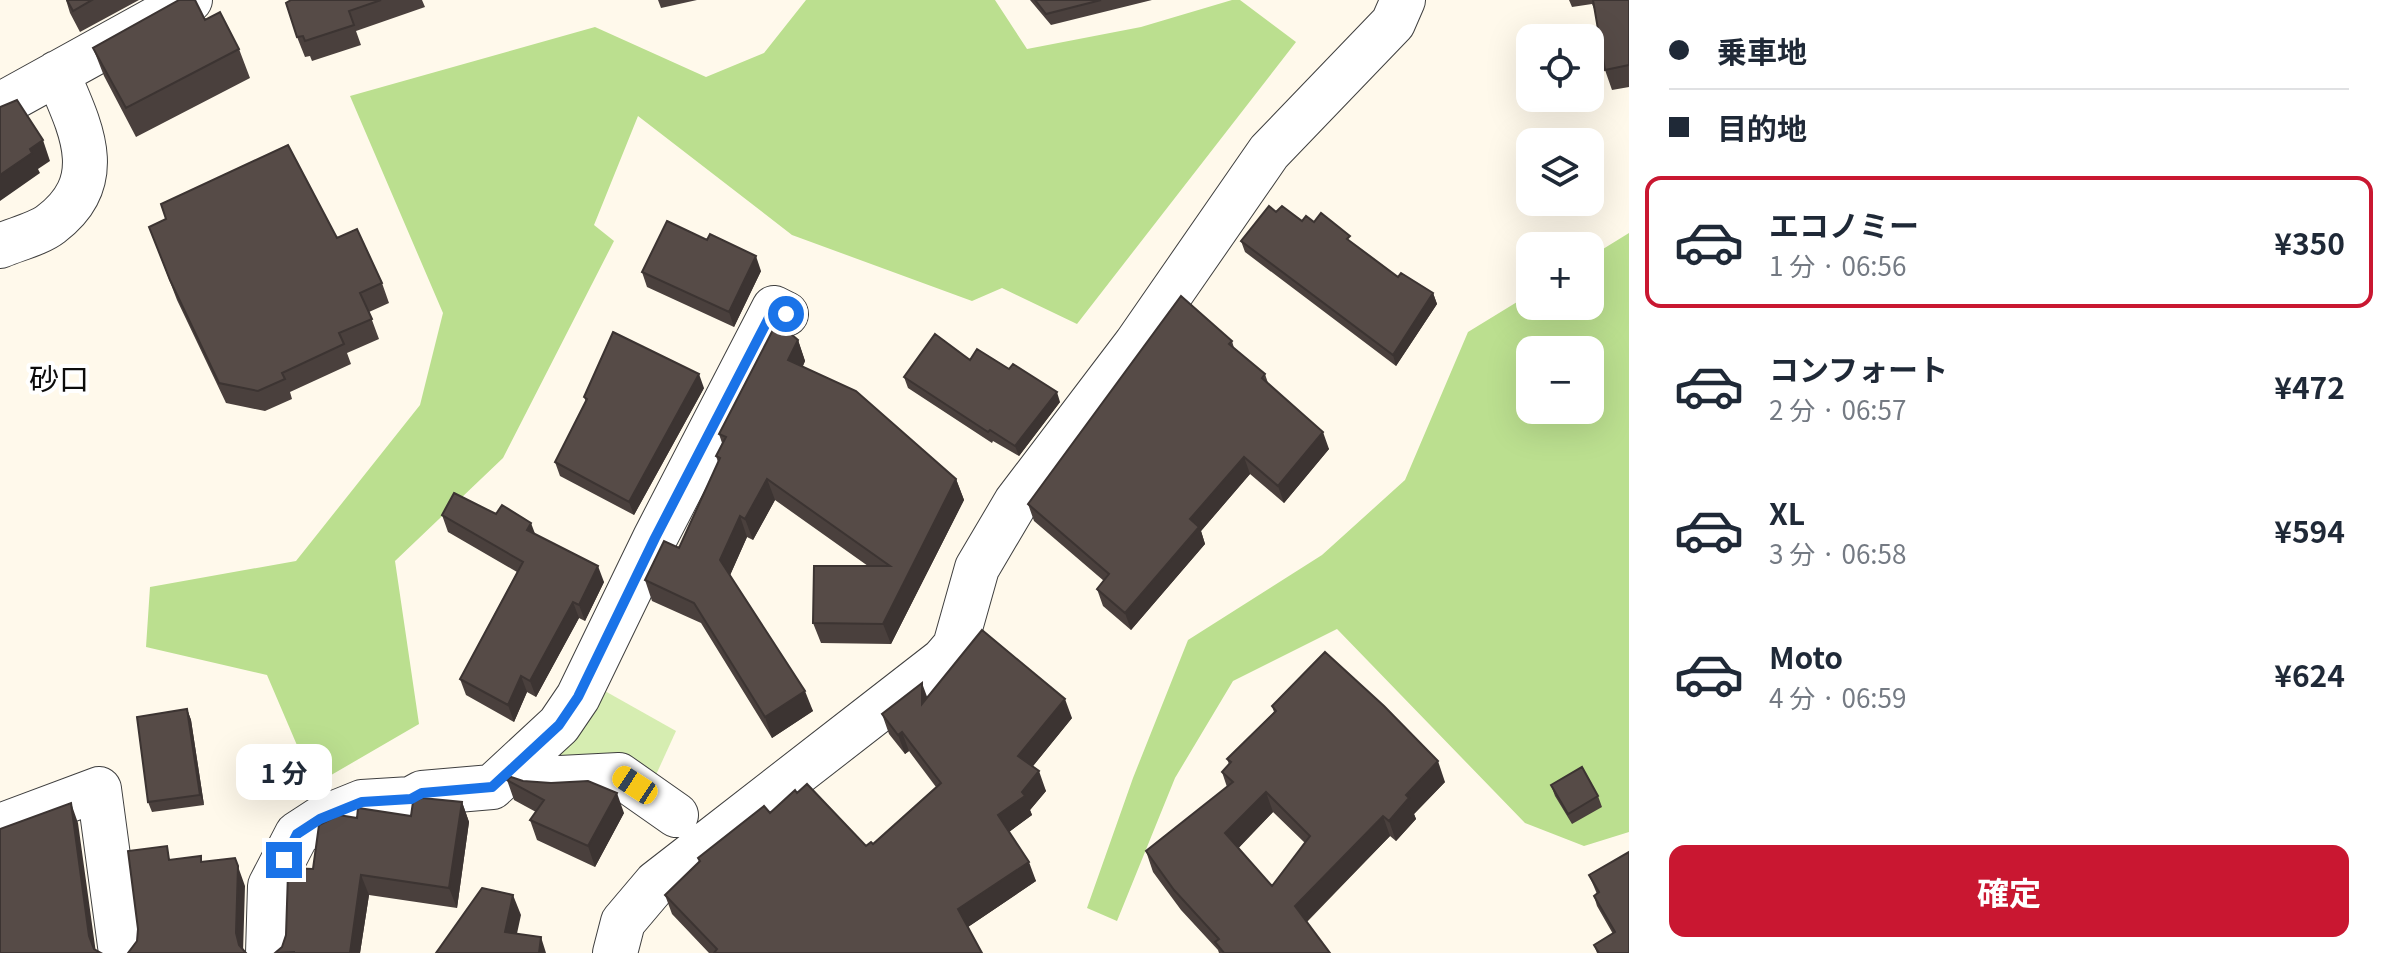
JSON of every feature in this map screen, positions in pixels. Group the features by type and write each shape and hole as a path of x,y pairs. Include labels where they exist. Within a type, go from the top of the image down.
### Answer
{"street":[{"path":"0,105 190,0"},
{"path":"615,953 623,922 656,883 943,660 955,646 977,568 1016,502 1136,344 1269,152 1393,23 1403,0"},
{"path":"0,246 50,226 71,205 87,171 83,135 57,73"},
{"path":"268,953 270,886 297,834 320,819 362,802 411,799 422,793 492,787 559,725 670,546 774,308 786,314"},
{"path":"514,767 532,776 619,775 676,815"},
{"path":"0,826 99,789 121,953"}],"green space":[{"path":"806,0 995,0 1027,49 1141,27 1240,0 1296,42 1077,324 1002,288 972,301 792,235 638,116 594,225 614,241 503,458 395,561 419,724 314,785 267,675 146,647 150,587 296,561 420,405 443,313 350,96 595,27 706,77 764,53"},
{"path":"1629,233 1629,832 1584,846 1525,823 1337,629 1233,681 1175,778 1117,921 1087,908 1133,778 1188,640 1322,555 1405,480 1468,332 1516,303 1516,320 1604,320 1604,248"},
{"path":"596,686 676,731 655,777 557,761 556,745"}],"building":[{"path":"67,0 92,0 73,11"},
{"path":"179,0 195,0 205,20 220,12 239,49 126,108 93,48"},
{"path":"291,0 381,0 349,11 354,25 305,41 303,36 297,37 286,3"},
{"path":"1035,0 1101,0 1046,14"},
{"path":"1593,0 1629,0 1629,65 1605,70 1604,24 1597,24"},
{"path":"17,100 43,140 30,149 32,153 0,175 0,107"},
{"path":"288,145 337,238 357,229 382,283 360,293 372,319 339,333 344,344 282,373 285,379 258,391 219,383 170,280 149,227 166,219 161,204"},
{"path":"1269,206 1276,212 1282,206 1302,221 1306,216 1314,222 1321,213 1350,236 1347,239 1398,277 1401,273 1433,293 1393,355 1241,241"},
{"path":"667,221 707,240 710,234 756,256 729,312 642,272"},
{"path":"1181,296 1232,341 1229,344 1265,374 1262,378 1323,432 1278,486 1244,457 1190,519 1199,527 1125,613 1097,589 1109,574 1028,504"},
{"path":"777,322 798,340 788,360 856,391 956,479 883,624 813,623 814,566 890,566 767,479 745,519 740,516 720,560 805,691 765,717 694,603 645,580 664,541 679,548 720,458 716,456 726,437 719,434"},
{"path":"613,332 699,374 629,502 555,462 587,399 584,397"},
{"path":"935,334 970,360 977,349 1009,369 1013,364 1057,392 1015,446 904,377"},
{"path":"454,493 496,514 502,505 531,523 527,530 598,566 579,605 573,602 530,681 521,676 508,705 460,679 523,562 442,515"},
{"path":"982,630 1065,699 1018,756 1039,771 1022,792 1025,796 998,815 1029,862 958,909 982,953 714,953 717,949 665,895 700,861 698,858 764,806 770,813 795,790 797,793 807,784 866,846 871,842 873,844 941,783 902,732 898,735 882,714 922,683 922,704"},
{"path":"1325,652 1438,761 1406,795 1409,798 1389,821 1383,816 1295,906 1330,953 1224,953 1215,942 1219,939 1174,890 1146,851 1233,782 1222,772 1231,762 1227,759 1276,711 1272,706","holes":["1266,792 1310,836 1272,886 1225,833"]},
{"path":"187,709 200,795 148,802 137,717"},
{"path":"1582,767 1598,796 1568,814 1551,785"},
{"path":"511,777 551,783 588,781 617,793 588,846 530,820 544,800 507,780"},
{"path":"422,798 462,802 449,888 361,875 350,953 275,953 282,947 286,935 288,873 290,868 313,869 319,825 339,815 357,818 358,808 411,816 413,802"},
{"path":"71,803 89,936 94,949 101,953 0,953 0,829"},
{"path":"167,846 169,860 201,856 201,862 235,858 238,866 236,933 239,945 246,953 128,953 137,941 138,929 128,851"},
{"path":"1629,852 1629,953 1599,953 1594,945 1615,932 1594,896 1599,892 1589,875"},
{"path":"482,888 513,895 505,932 541,937 539,953 436,953"}],"district":[{"name":"砂口","path":"59,380"}],"route":[{"path":"284,860 297,834 320,819 362,802 411,799 422,793 492,787 559,725 578,697 655,538 774,308 786,314"}]}
